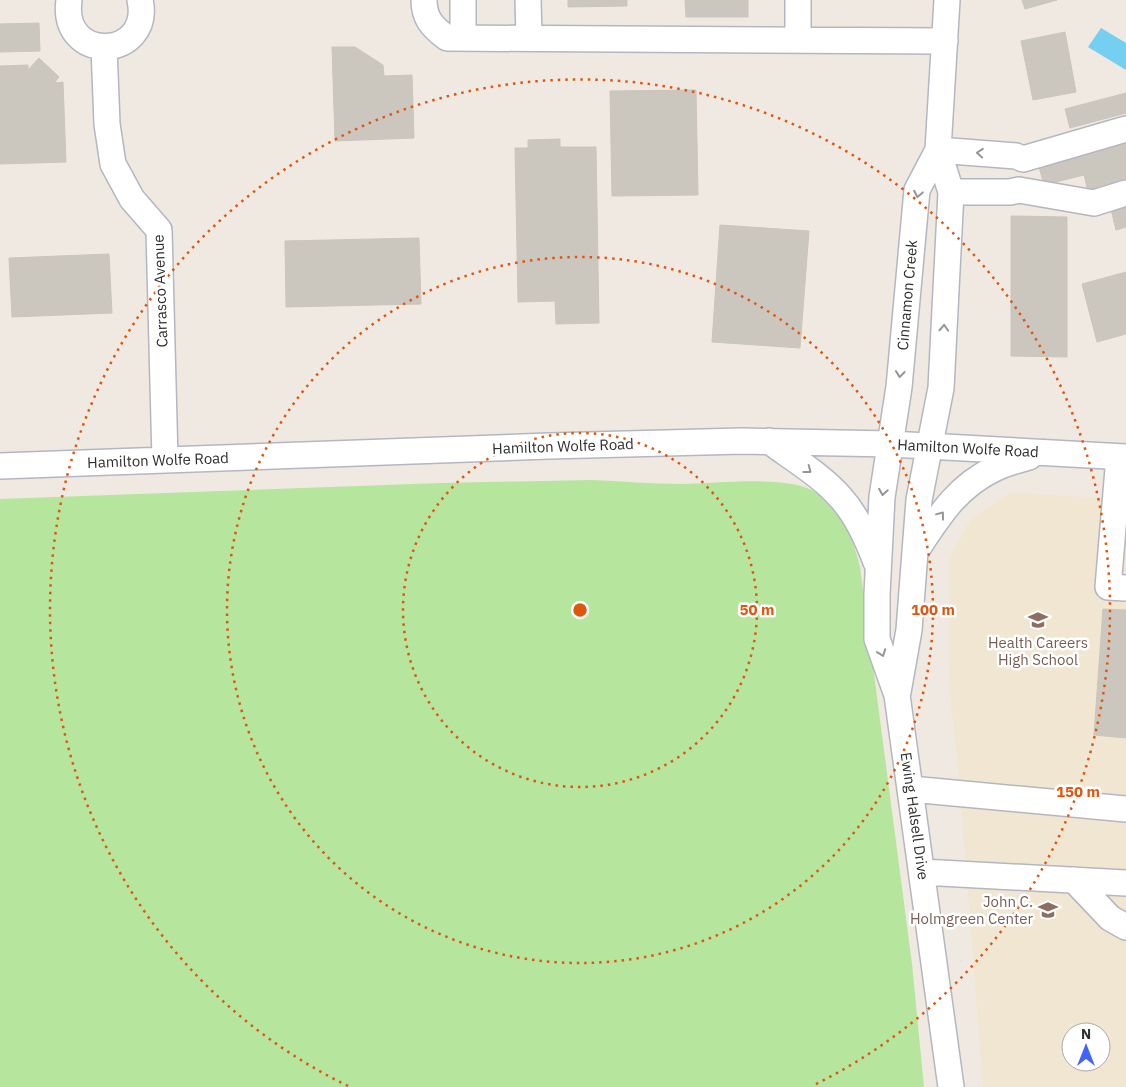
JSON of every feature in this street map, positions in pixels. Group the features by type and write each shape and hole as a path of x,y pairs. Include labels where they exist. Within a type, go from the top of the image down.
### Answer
{"street":[{"path":"69,0 67,12 70,26 78,37 90,45 104,48 116,46 127,40 135,32 142,10 140,0"},
{"path":"424,0 424,11 434,29 446,38 945,41"},
{"path":"463,0 463,38"},
{"path":"528,0 529,38"},
{"path":"798,0 798,40"},
{"name":"Cinnamon Creek","path":"930,446 941,388 951,192 938,150 947,0"},
{"name":"Carrasco Avenue","path":"104,48 107,124 113,164 132,199 159,230 165,460"},
{"path":"938,150 1016,156 1023,159 1126,129"},
{"name":"Cinnamon Creek","path":"891,444 901,369 917,190 938,150"},
{"path":"1019,190 1023,185 1023,159"},
{"path":"951,192 1010,192 1019,190 1094,203 1126,194"},
{"path":"769,441 828,485 842,499 866,535 878,568"},
{"name":"Hamilton Wolfe Road","path":"0,466 549,446 769,441 891,444 1122,457"},
{"name":"Ewing Halsell Drive","path":"891,444 882,497 877,639 898,695 950,1087"},
{"name":"Ewing Halsell Drive","path":"898,695 909,630 919,500 930,446"},
{"path":"914,555 935,522 953,499 970,482 997,467 1043,452"},
{"path":"1122,457 1108,587 1126,588"},
{"path":"911,788 1126,809"},
{"path":"922,872 1126,883"},
{"path":"1074,880 1110,918 1126,927"}],"shaded area":[{"path":"1009,493 1126,499 1126,1087 983,1087 959,777 949,684 950,556 971,519"}],"green space":[{"path":"591,480 671,484 752,481 789,484 805,487 817,493 834,508 846,526 860,567 912,964 924,1087 0,1087 0,499 441,483"}],"water":[{"path":"1101,28 1126,43 1126,70 1088,47"}],"building":[{"path":"568,0 627,0 627,6 568,7"},
{"path":"685,0 748,0 748,17 686,17"},
{"path":"1022,0 1057,0 1025,9"},
{"path":"39,23 40,51 0,52 0,24"},
{"path":"1065,32 1076,92 1033,100 1021,41"},
{"path":"332,47 355,47 383,65 384,76 412,75 414,138 335,141"},
{"path":"39,58 59,77 54,83 63,82 66,162 0,164 0,66 28,65 28,70"},
{"path":"696,90 698,195 612,196 610,91"},
{"path":"1126,93 1126,113 1070,128 1065,109"},
{"path":"560,139 560,147 596,147 599,323 556,324 555,301 518,302 515,148 528,148 528,140"},
{"path":"1126,141 1126,182 1088,191 1084,175 1044,185 1038,163"},
{"path":"1126,205 1126,227 1116,230 1111,209"},
{"path":"1011,216 1067,217 1067,357 1011,356"},
{"path":"720,225 809,231 800,348 712,342"},
{"path":"419,238 421,304 286,307 285,241"},
{"path":"109,254 112,313 12,317 9,258"},
{"path":"1126,272 1126,334 1097,342 1082,284"},
{"path":"1103,609 1126,610 1126,738 1094,735"}],"place":[{"name":"Health Careers High School","path":"1038,620"},
{"name":"John C. Holmgreen Center","path":"1048,910"}]}
